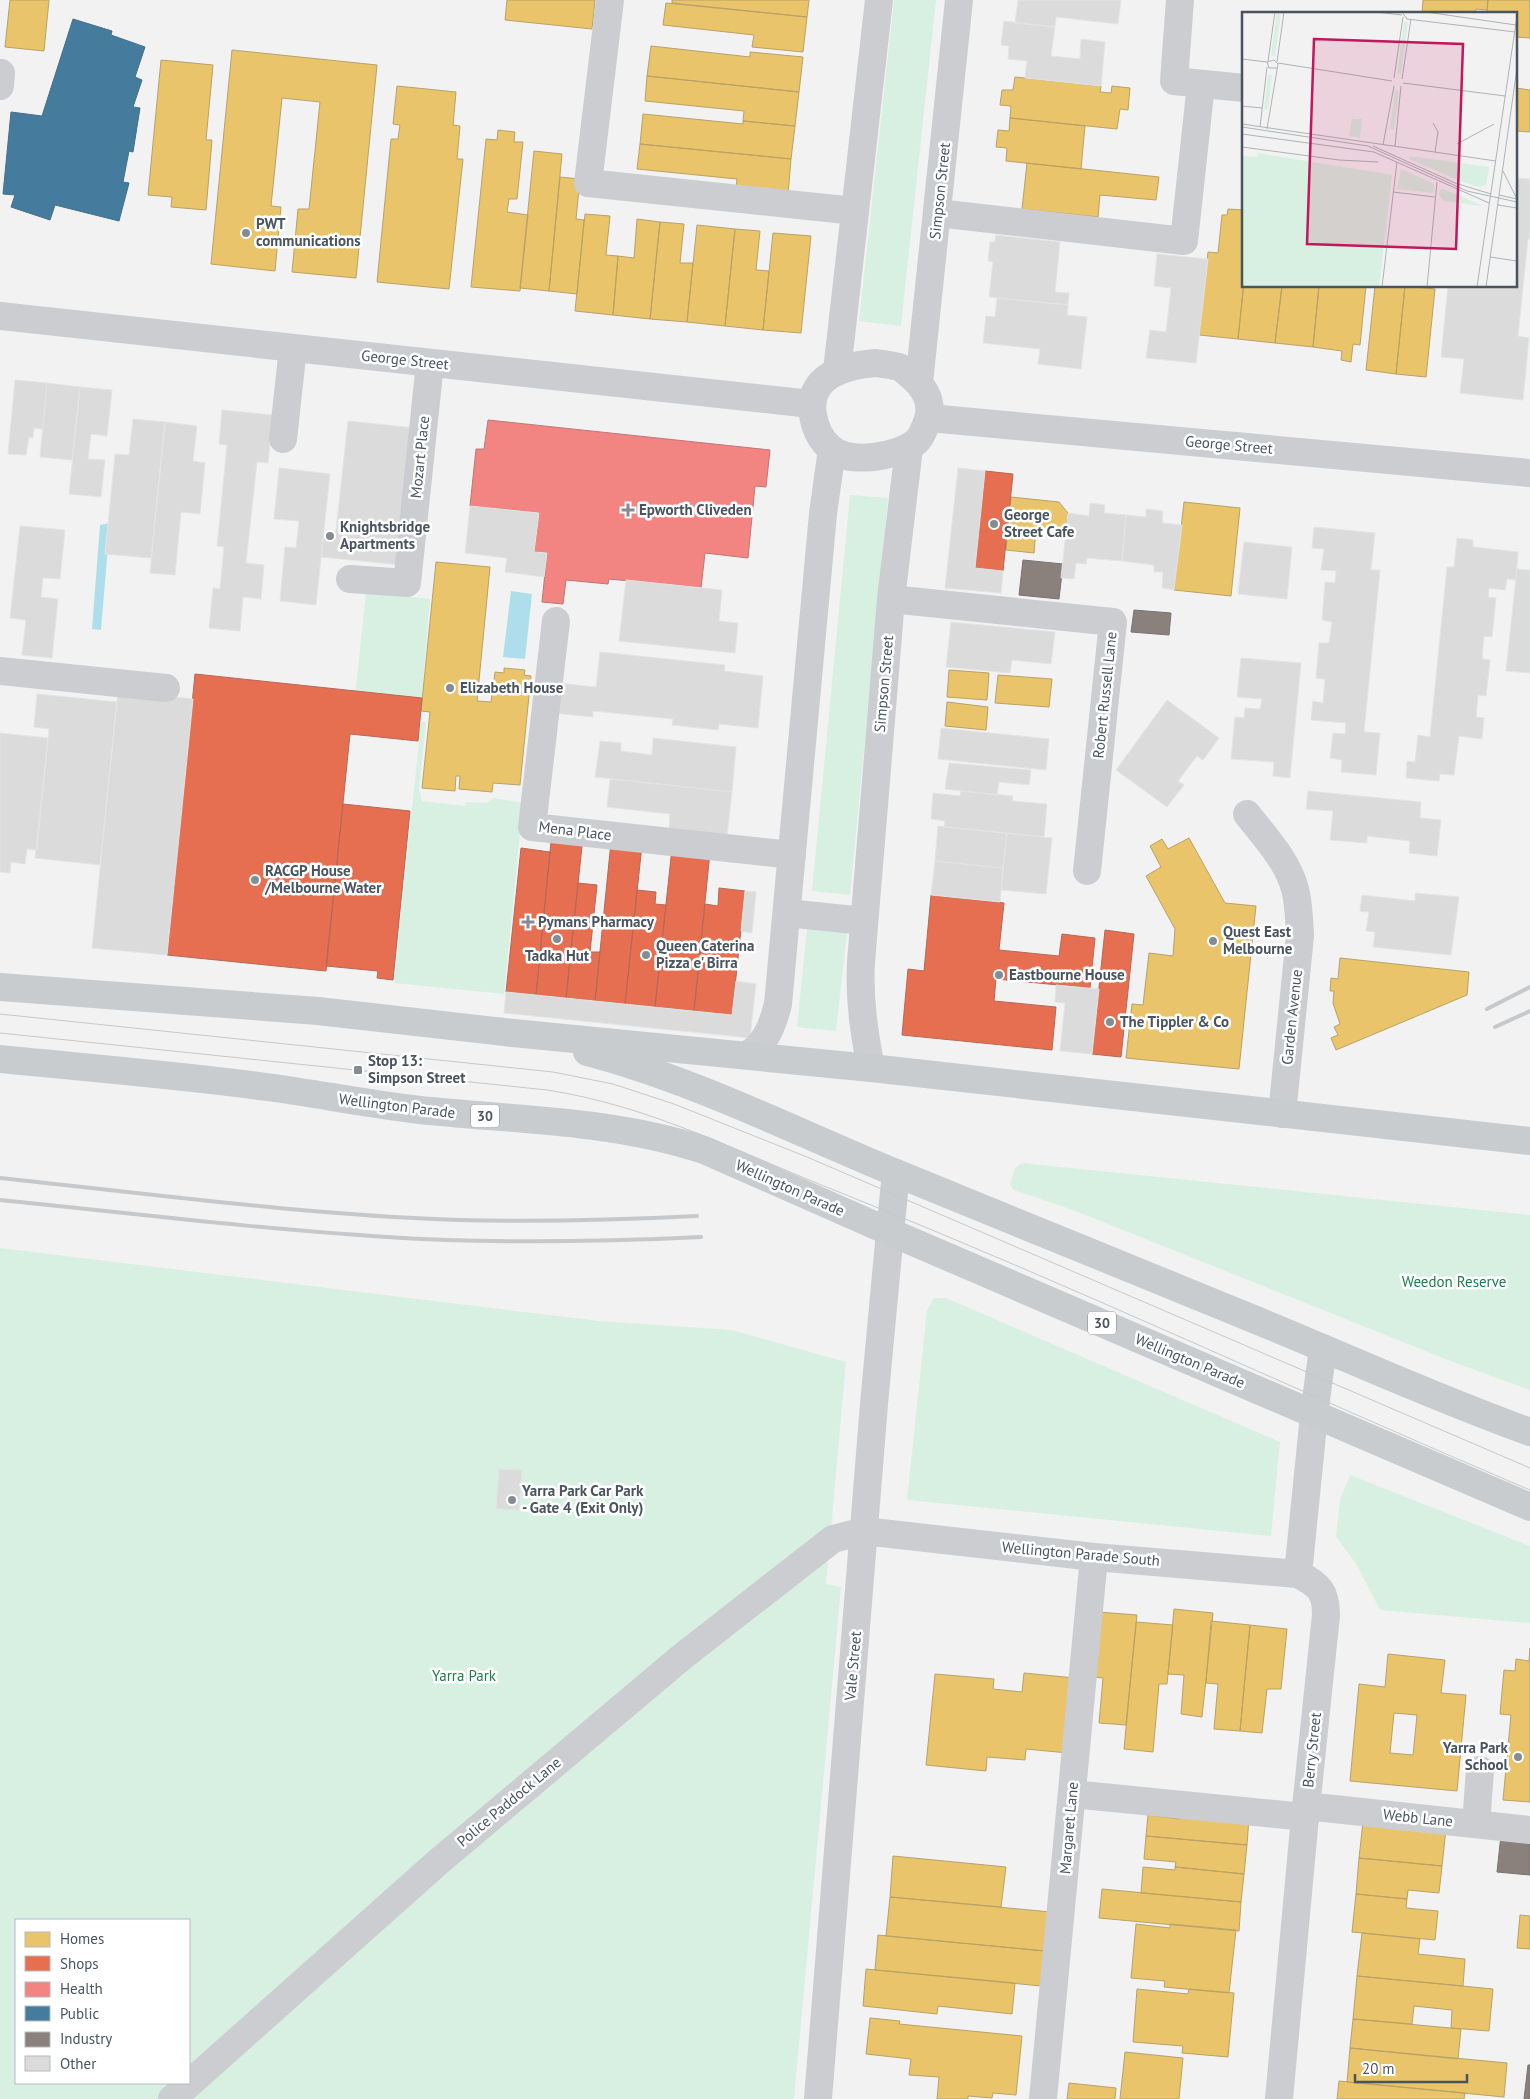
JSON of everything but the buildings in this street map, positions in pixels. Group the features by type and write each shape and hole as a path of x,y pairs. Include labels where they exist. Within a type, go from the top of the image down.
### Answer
{"main road":[{"path":"0,987 318,1011 513,1033 871,1068 1530,1141"},
{"path":"513,1033 657,1074 753,1112 1428,1393 1530,1432"},
{"name":"Wellington Parade","path":"0,1059 265,1087 375,1105 562,1123 658,1136 704,1150 1530,1507"},
{"path":"890,1232 896,1173"},
{"path":"1314,1415 1323,1348"}],"street":[{"path":"610,0 588,183 855,211"},
{"path":"837,371 878,0"},
{"name":"Simpson Street","path":"920,383 959,0"},
{"path":"1180,0 1174,81 1242,88"},
{"path":"937,213 1184,241 1201,84"},
{"name":"George Street","path":"0,316 811,404"},
{"path":"283,439 293,348"},
{"name":"Mozart Place","path":"350,579 407,583 430,363"},
{"path":"876,363 901,367 920,383 929,398 929,418 920,438 909,448 893,454 872,458 852,456 832,449 819,436 811,404 821,381 837,371 854,365 876,363"},
{"name":"George Street","path":"929,418 1530,473"},
{"name":"Simpson Street","path":"871,1068 863,1028 860,992 864,921 891,599 909,448"},
{"path":"747,1055 754,1051 766,1037 774,1020 778,1004 824,514 832,449"},
{"name":"Robert Russell Lane","path":"891,599 1113,622 1087,871"},
{"name":"Mena Place","path":"556,621 532,828 792,855"},
{"path":"0,671 166,688"},
{"name":"Garden Avenue","path":"1247,814 1286,867 1295,888 1298,909 1300,936 1282,1114"},
{"path":"787,913 864,921"},
{"name":"Vale Street","path":"818,2099 890,1232"},
{"path":"1298,1574 1314,1415"},
{"name":"Wellington Parade South","path":"864,1531 1094,1557 1298,1574"},
{"name":"Police Paddock Lane","path":"190,2083 436,1863 683,1656 832,1539 864,1531"},
{"name":"Margaret Lane","path":"1043,2099 1094,1557"},
{"name":"Berry Street","path":"1279,2099 1326,1600 1317,1585 1298,1574"},
{"path":"1476,1824 1480,1770"},
{"name":"Webb Lane","path":"1072,1794 1476,1824 1530,1830"},
{"name":"Police Paddock Lane","path":"172,2099 189,2084"}],"green space":[{"path":"894,0 936,0 901,326 859,321"},
{"path":"850,495 888,498 850,895 812,891"},
{"path":"366,592 430,599 422,696 414,703 355,697"},
{"path":"421,722 426,722 419,789 422,801 465,806 467,802 487,803 493,798 523,803 504,994 394,983"},
{"path":"807,929 847,933 836,1031 797,1027"},
{"name":"Weedon Reserve","path":"1022,1163 1530,1215 1530,1390 1453,1362 1073,1210 1014,1190 1010,1185 1015,1168"},
{"name":"Yarra Park","path":"0,1248 599,1321 732,1330 846,1362 826,1584 841,1587 794,2099 0,2099"},
{"path":"934,1298 946,1298 1280,1442 1271,1536 907,1500 927,1310"},
{"path":"1350,1475 1530,1546 1530,1623 1380,1610 1357,1565 1336,1537 1340,1500"}],"water":[{"path":"110,523 101,630 92,629 100,525"},
{"path":"511,591 532,594 525,659 503,657"}],"tram line":[{"path":"0,1014 553,1072 613,1084 674,1104 807,1157 1530,1468"},
{"path":"0,1033 547,1090 586,1097 623,1107 696,1133 926,1227 1530,1490"}],"railway":[{"path":"1487,1009 1530,987"},
{"path":"1495,1027 1530,1011"},
{"path":"0,1178 344,1214 459,1220 549,1221 697,1216"},
{"path":"0,1200 290,1230 426,1239 544,1242 701,1237"}],"place":[{"name":"PWT communications","path":"246,233"},
{"name":"Epworth Cliveden","path":"628,510"},
{"name":"George Street Cafe","path":"994,524"},
{"name":"Knightsbridge Apartments","path":"330,536"},
{"name":"Elizabeth House","path":"450,688"},
{"name":"RACGP House /Melbourne Water","path":"255,880"},
{"name":"Pymans Pharmacy","path":"528,922"},
{"name":"Tadka Hut","path":"557,939"},
{"name":"Quest East Melbourne","path":"1213,941"},
{"name":"Queen Caterina Pizza e' Birra","path":"646,955"},
{"name":"Eastbourne House","path":"999,975"},
{"name":"The Tippler & Co","path":"1110,1022"},
{"name":"Stop 13: Simpson Street","path":"358,1070"},
{"name":"Yarra Park Car Park - Gate 4 (Exit Only)","path":"512,1500"},
{"name":"Yarra Park School","path":"1518,1757"}]}
